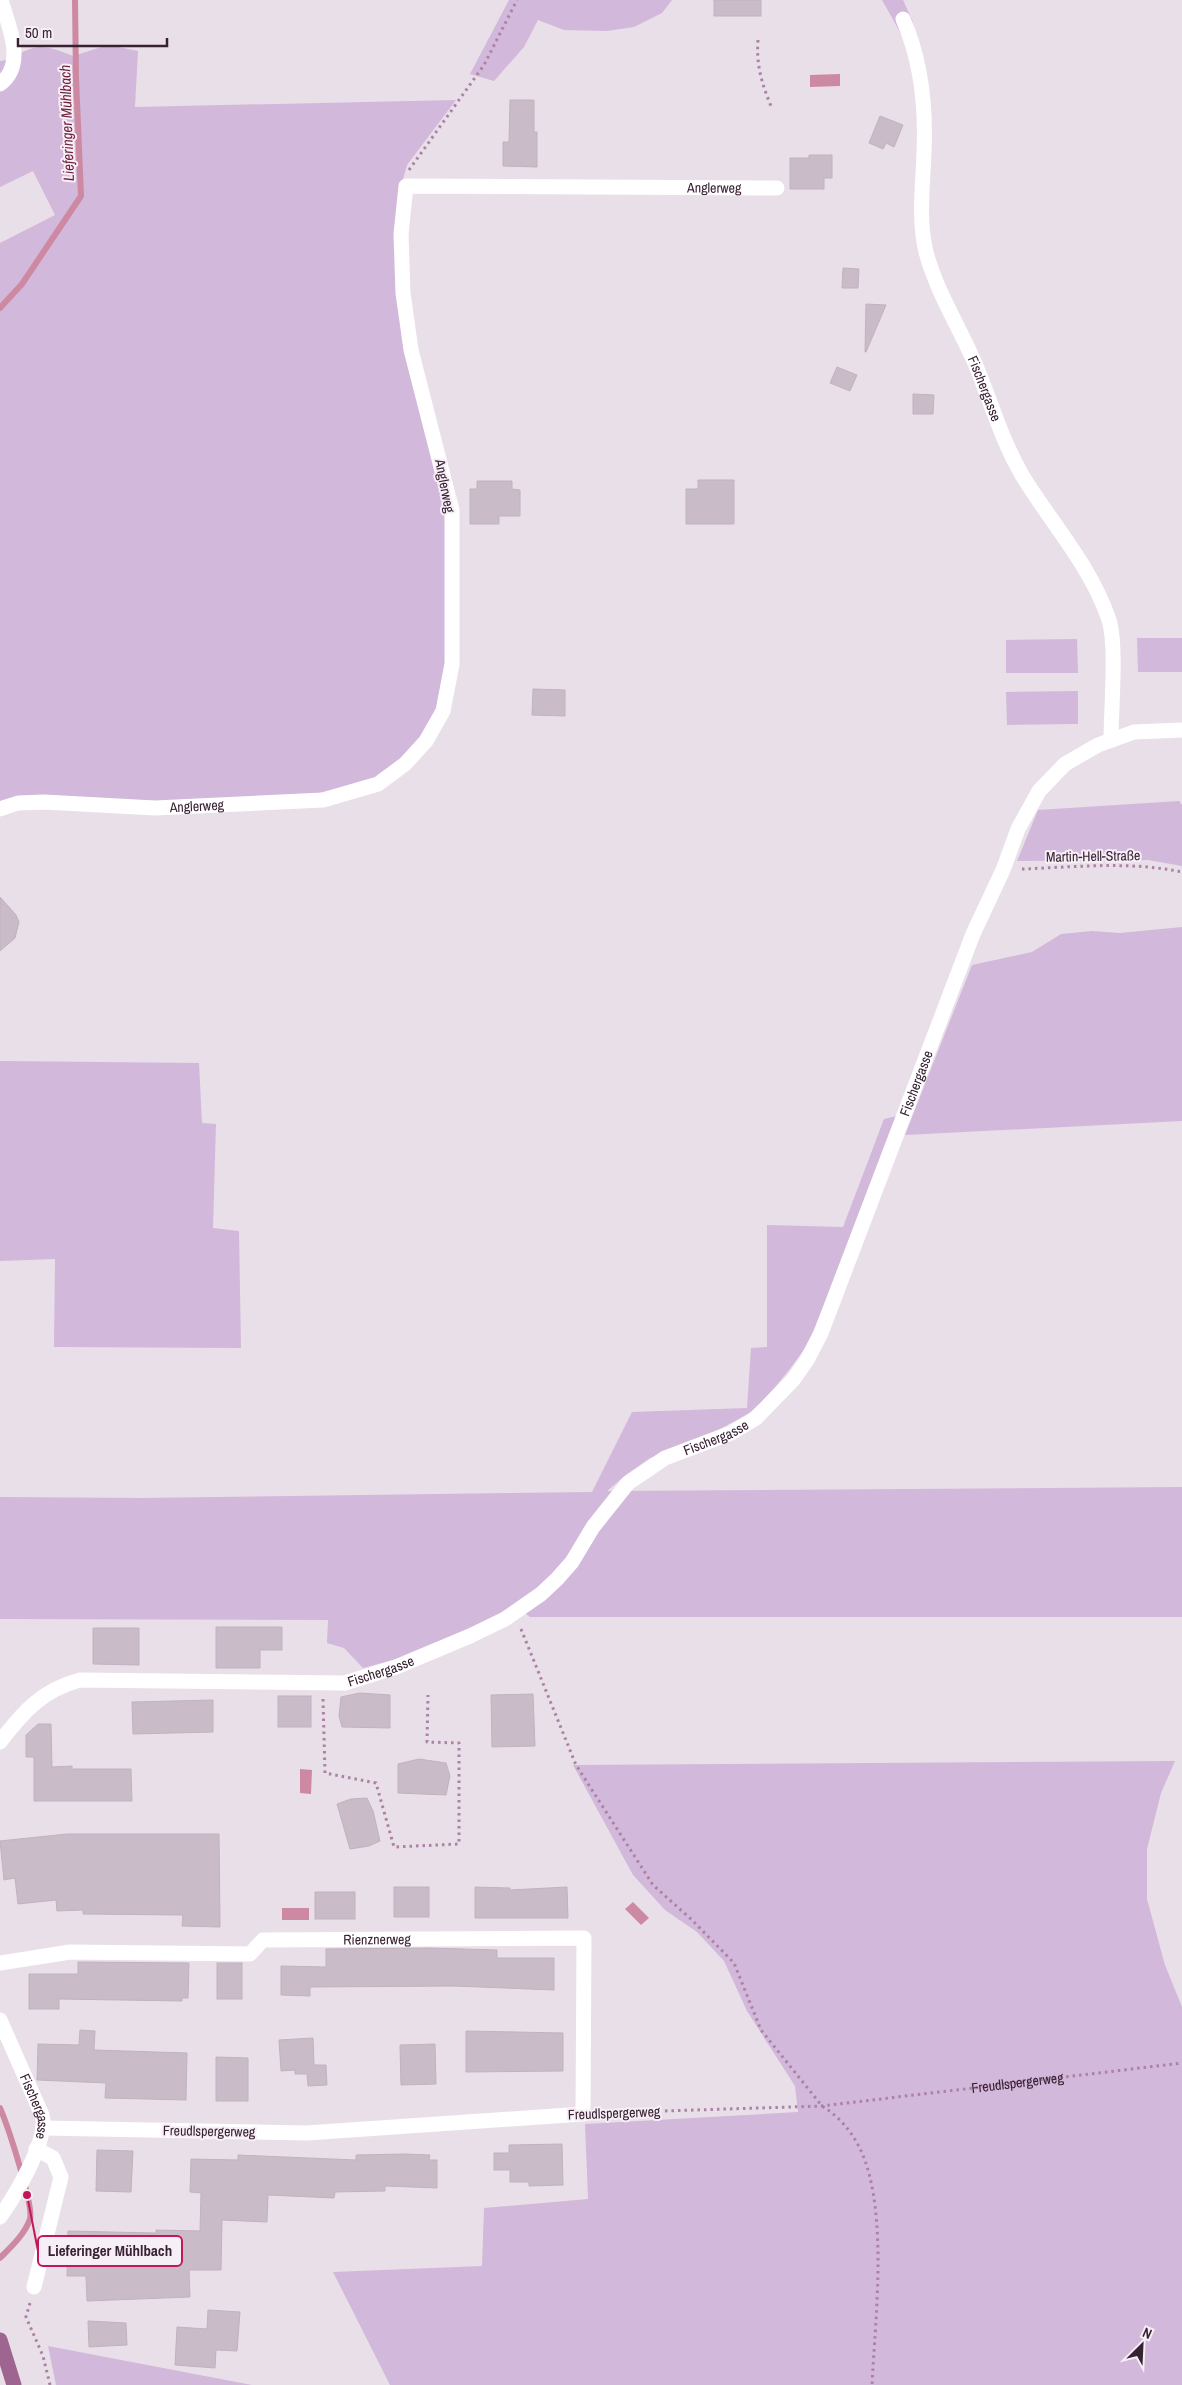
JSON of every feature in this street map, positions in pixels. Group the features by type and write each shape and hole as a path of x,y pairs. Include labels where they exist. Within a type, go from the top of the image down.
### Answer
{"main road":[{"path":"0,2340 14,2385"}],"street":[{"path":"0,84 6,79 12,68 14,56 1,0"},
{"name":"Fischergasse","path":"903,20 911,37 923,102 922,229 926,250 933,274 974,362 1005,441 1022,474 1087,572 1110,622 1112,654 1111,740"},
{"name":"Anglerweg","path":"0,809 18,803 155,808 323,800 378,784 405,764 426,741 443,711 451,672 452,510 410,340 403,292 401,234 406,186 777,188"},
{"name":"Fischergasse","path":"0,1742 24,1712 60,1685 80,1680 345,1684 396,1667 470,1636 514,1613 541,1594 567,1568 593,1528 628,1483 665,1458 731,1433 756,1418 793,1380 807,1360 820,1333 973,934 1003,870 1018,829 1039,791 1065,764 1111,740 1134,732 1182,730"},
{"name":"Rienznerweg","path":"0,1962 70,1952 250,1954 263,1940 584,1938 584,2114"},
{"name":"Fischergasse","path":"0,2020 42,2115 43,2128 28,2167 0,2217"},
{"name":"Freudlspergerweg","path":"43,2128 307,2133 584,2114"},
{"path":"34,2287 61,2177 53,2158 36,2149"}],"path":[{"path":"406,186 410,169 425,145 461,100 484,65 517,0"},
{"path":"758,40 759,76 771,106"},
{"name":"Martin-Hell-Straße","path":"1003,870 1124,866 1156,867 1182,872"},
{"path":"514,1613 576,1765 653,1885 692,1920 734,1963 761,2030 822,2106 835,2115 855,2138 864,2158 874,2206 878,2258 872,2385"},
{"path":"323,1684 324,1773 376,1784 394,1847 459,1844 460,1743 427,1742 428,1694"},
{"name":"Freudlspergerweg","path":"584,2114 822,2106 1182,2063"},
{"path":"34,2287 26,2317 43,2356 50,2385"}],"shaded area":[{"path":"509,0 672,0 662,13 634,27 607,31 564,30 538,20 524,47 494,81 470,74"},
{"path":"882,0 903,0 912,20 920,50 905,41"},
{"path":"108,45 138,51 135,107 456,100 407,165 400,190 396,233 442,482 447,528 445,690 431,723 408,755 376,780 301,797 194,803 0,802 0,243 55,215 33,171 0,187 0,61 8,60 26,50 41,47 73,56"},
{"path":"840,74 840,86 810,87 810,75"},
{"path":"1137,638 1182,638 1182,672 1138,672"},
{"path":"1077,639 1078,673 1006,673 1006,640"},
{"path":"1078,691 1078,724 1007,725 1006,692"},
{"path":"1179,801 1182,805 1182,866 1148,860 1017,861 1038,810"},
{"path":"1182,927 1182,1121 905,1135 972,965 1032,952 1061,934 1092,931 1120,933"},
{"path":"0,1061 199,1063 202,1123 216,1124 213,1228 239,1231 241,1348 54,1347 55,1259 0,1261"},
{"path":"897,1116 850,1242 808,1344 789,1370 766,1398 748,1414 705,1437 650,1458 607,1491 1182,1487 1182,1617 530,1617 514,1605 475,1630 415,1654 363,1668 344,1648 327,1643 328,1620 0,1619 0,1497 141,1498 592,1492 632,1412 747,1408 751,1348 767,1347 767,1225 843,1227 884,1119"},
{"path":"1175,1761 1161,1793 1147,1849 1147,1899 1165,1965 1182,2007 1182,2385 390,2385 333,2272 482,2266 484,2208 588,2199 585,2124 798,2112 795,2086 747,2011 724,1961 697,1932 665,1910 633,1875 573,1765"},
{"path":"300,1769 312,1770 311,1794 300,1793"},
{"path":"633,1902 649,1918 641,1925 625,1909"},
{"path":"282,1908 309,1908 309,1920 282,1920"},
{"path":"48,2346 252,2385 56,2385"}],"building":[{"path":"714,0 761,0 761,16 714,16"},
{"path":"510,100 534,100 534,132 537,132 537,167 503,166 503,142 509,142"},
{"path":"880,116 903,125 894,147 886,143 883,149 869,143"},
{"path":"809,155 832,155 832,178 824,178 824,189 790,189 790,158 809,158"},
{"path":"843,268 859,269 858,288 842,288"},
{"path":"866,304 886,305 865,352"},
{"path":"837,367 857,375 850,391 830,383"},
{"path":"913,394 934,395 933,414 913,414"},
{"path":"698,480 734,480 734,524 686,524 686,489 698,489"},
{"path":"477,481 512,481 512,489 520,490 520,516 499,516 499,524 470,524 470,489 477,489"},
{"path":"533,689 565,690 565,716 532,715"},
{"path":"0,897 16,915 19,922 15,938 0,951"},
{"path":"216,1627 282,1627 282,1650 260,1650 260,1668 216,1668"},
{"path":"93,1628 139,1628 139,1665 93,1664"},
{"path":"360,1693 390,1695 390,1728 342,1727 339,1716 341,1697"},
{"path":"533,1694 535,1746 492,1747 491,1695"},
{"path":"278,1696 311,1696 311,1727 278,1727"},
{"path":"213,1700 213,1732 133,1734 132,1702"},
{"path":"38,1724 51,1724 52,1767 72,1766 72,1769 131,1769 132,1801 34,1801 34,1757 26,1757 26,1735"},
{"path":"419,1759 446,1763 450,1776 446,1795 398,1793 398,1764"},
{"path":"367,1798 373,1811 380,1841 369,1846 350,1849 337,1804 351,1799"},
{"path":"67,1834 219,1834 220,1927 182,1926 183,1915 83,1914 83,1910 57,1911 56,1900 18,1904 15,1878 4,1880 0,1841"},
{"path":"394,1887 429,1887 429,1917 394,1917"},
{"path":"475,1887 510,1888 510,1890 567,1887 568,1918 475,1918"},
{"path":"315,1892 355,1892 355,1919 315,1919"},
{"path":"429,1948 497,1950 497,1958 554,1958 554,1990 454,1986 310,1987 310,1996 281,1995 281,1966 326,1967 326,1949"},
{"path":"78,1962 189,1963 188,1998 182,1998 182,2001 59,1999 59,2009 29,2009 29,1974 78,1974"},
{"path":"217,1963 242,1963 242,1999 217,1999"},
{"path":"80,2030 95,2031 94,2050 187,2053 186,2100 105,2098 106,2083 37,2080 38,2044 79,2045"},
{"path":"466,2031 563,2033 563,2071 466,2072"},
{"path":"313,2038 314,2065 326,2065 327,2085 308,2086 307,2074 295,2074 295,2070 281,2071 279,2040"},
{"path":"435,2044 436,2084 401,2085 400,2045"},
{"path":"216,2057 248,2058 248,2101 216,2101"},
{"path":"562,2144 563,2185 529,2186 529,2182 510,2182 510,2170 494,2170 494,2153 509,2153 509,2145"},
{"path":"97,2150 133,2151 131,2192 96,2191"},
{"path":"238,2155 356,2160 356,2155 430,2155 429,2160 437,2160 437,2188 385,2186 385,2191 335,2192 334,2198 268,2195 267,2222 222,2220 221,2270 189,2270 190,2297 87,2301 86,2276 67,2276 68,2231 156,2233 156,2230 200,2231 201,2193 190,2192 191,2159 238,2160"},
{"path":"208,2310 240,2312 237,2351 216,2350 215,2368 175,2365 177,2327 207,2329"},
{"path":"88,2321 126,2323 127,2345 89,2347"}],"waterway":[{"name":"Lieferinger Mühlbach","path":"0,308 22,284 81,196 75,0"},
{"name":"Lieferinger Mühlbach","path":"0,2108 19,2164 30,2211 30,2219 25,2230 0,2258"}],"place":[{"name":"Lieferinger Mühlbach","path":"27,2195"}]}
